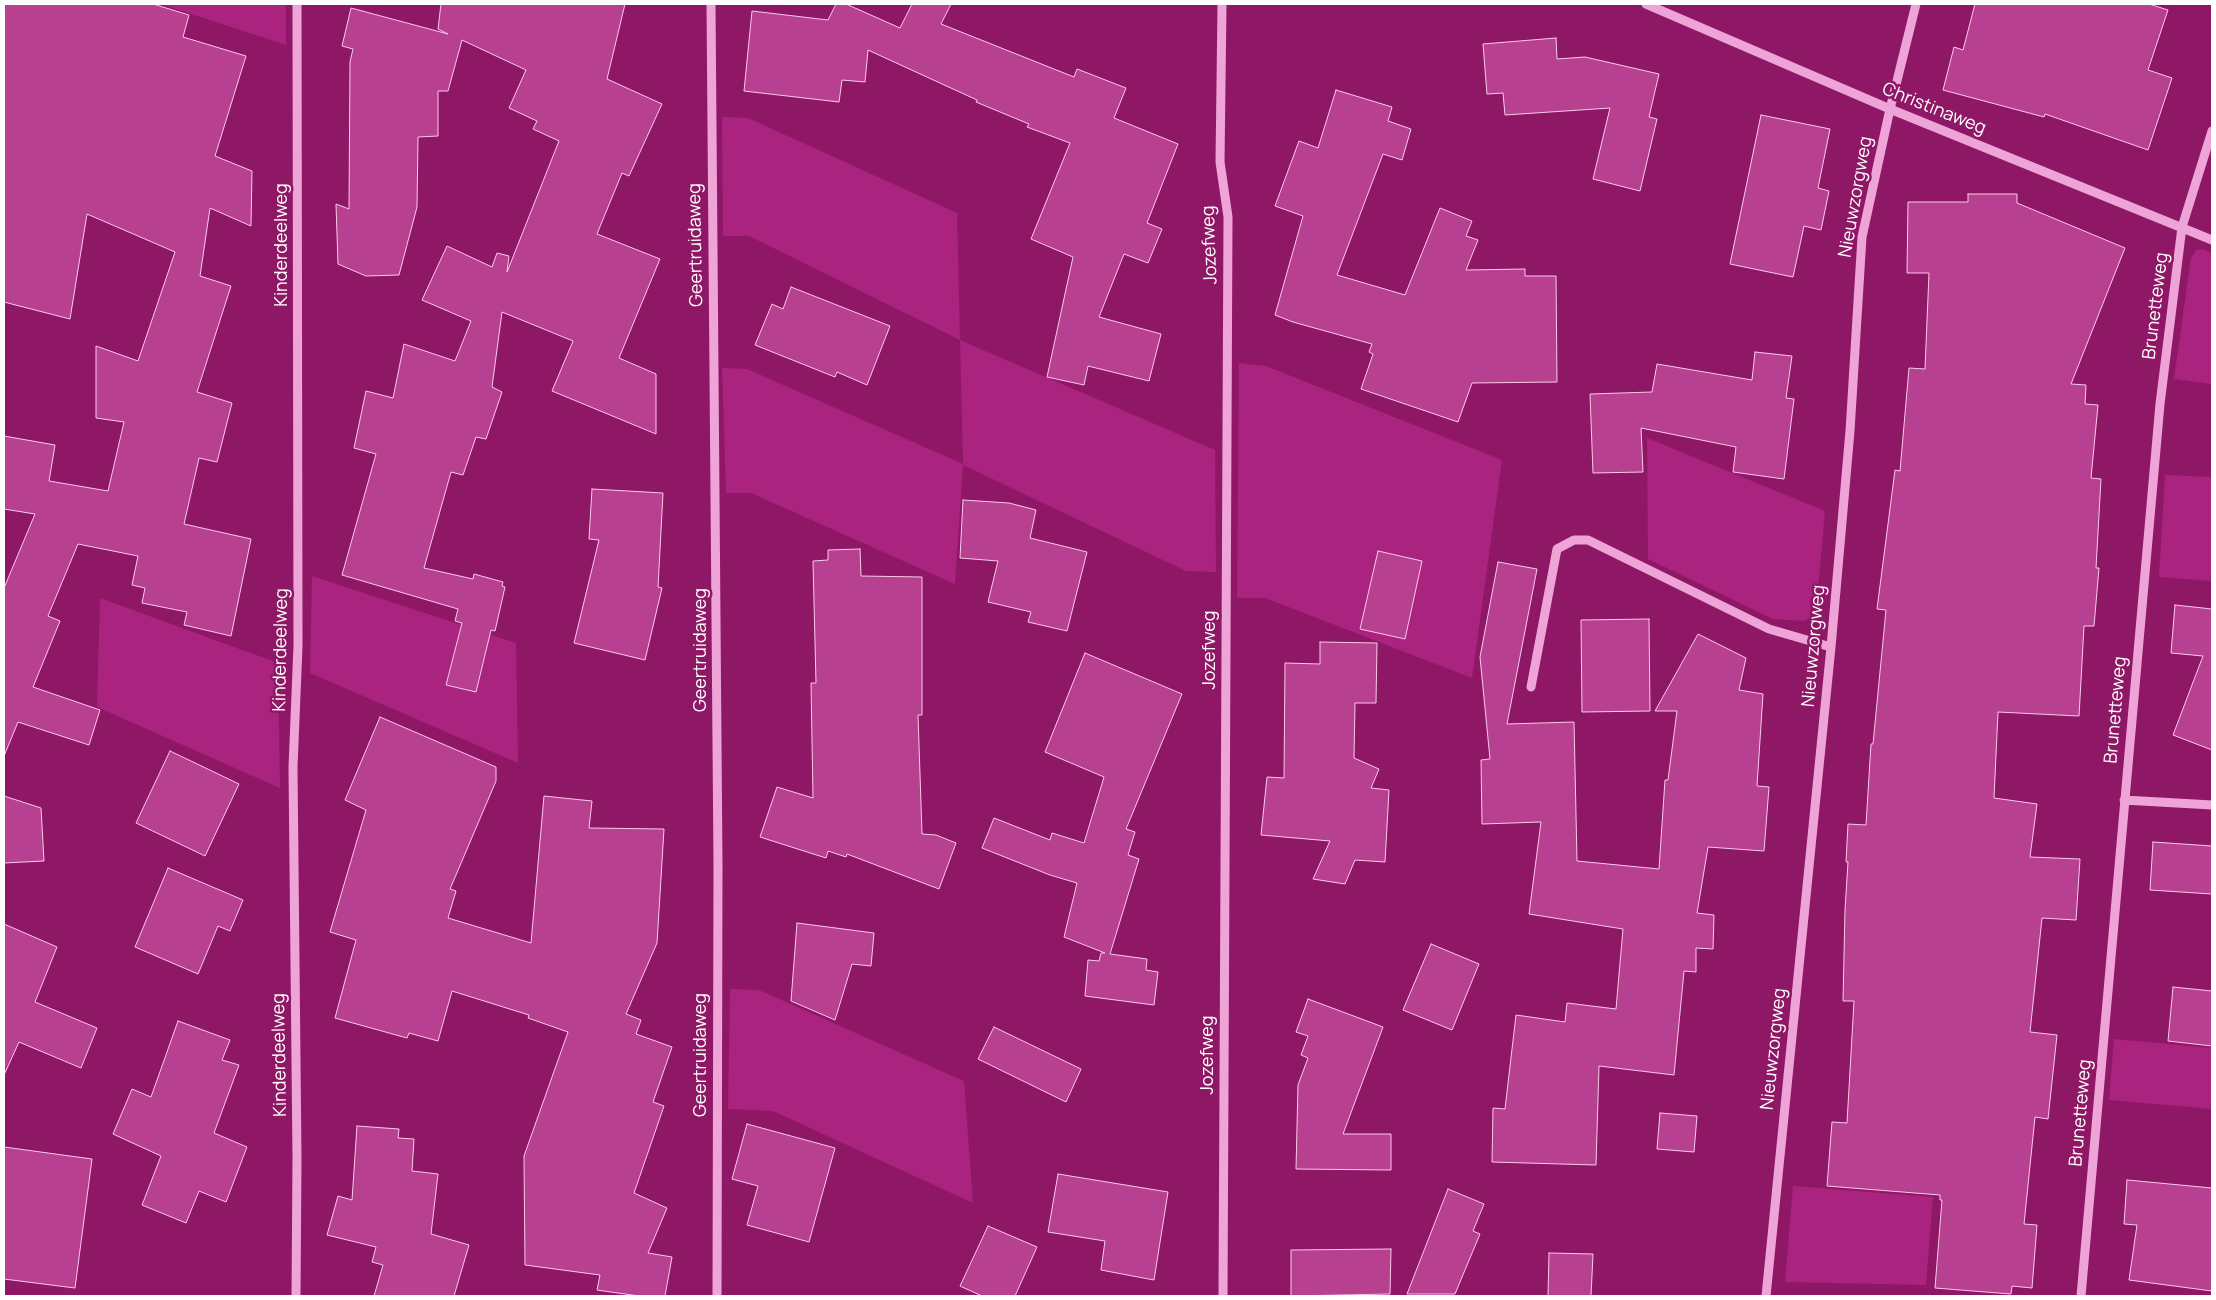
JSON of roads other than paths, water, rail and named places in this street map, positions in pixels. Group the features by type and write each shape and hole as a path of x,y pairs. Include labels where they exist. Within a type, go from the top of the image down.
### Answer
{"street":[{"name":"Kinderdeelweg","path":"296,1296 297,1158 293,767 298,646 297,4"},
{"name":"Geertruidaweg","path":"711,4 718,866 717,1296"},
{"name":"Jozefweg","path":"1222,4 1220,162 1228,217 1223,1296"},
{"name":"Christinaweg","path":"1646,4 1890,110 2212,240"},
{"name":"Nieuwzorgweg","path":"1766,1296 1831,647 1850,431 1862,237 1916,4"},
{"name":"Brunetteweg","path":"2081,1296 2160,404 2182,227 2212,131"},
{"path":"1531,687 1557,549 1574,540 1588,540 1769,629 1831,647"},
{"path":"2124,800 2212,806"}]}
